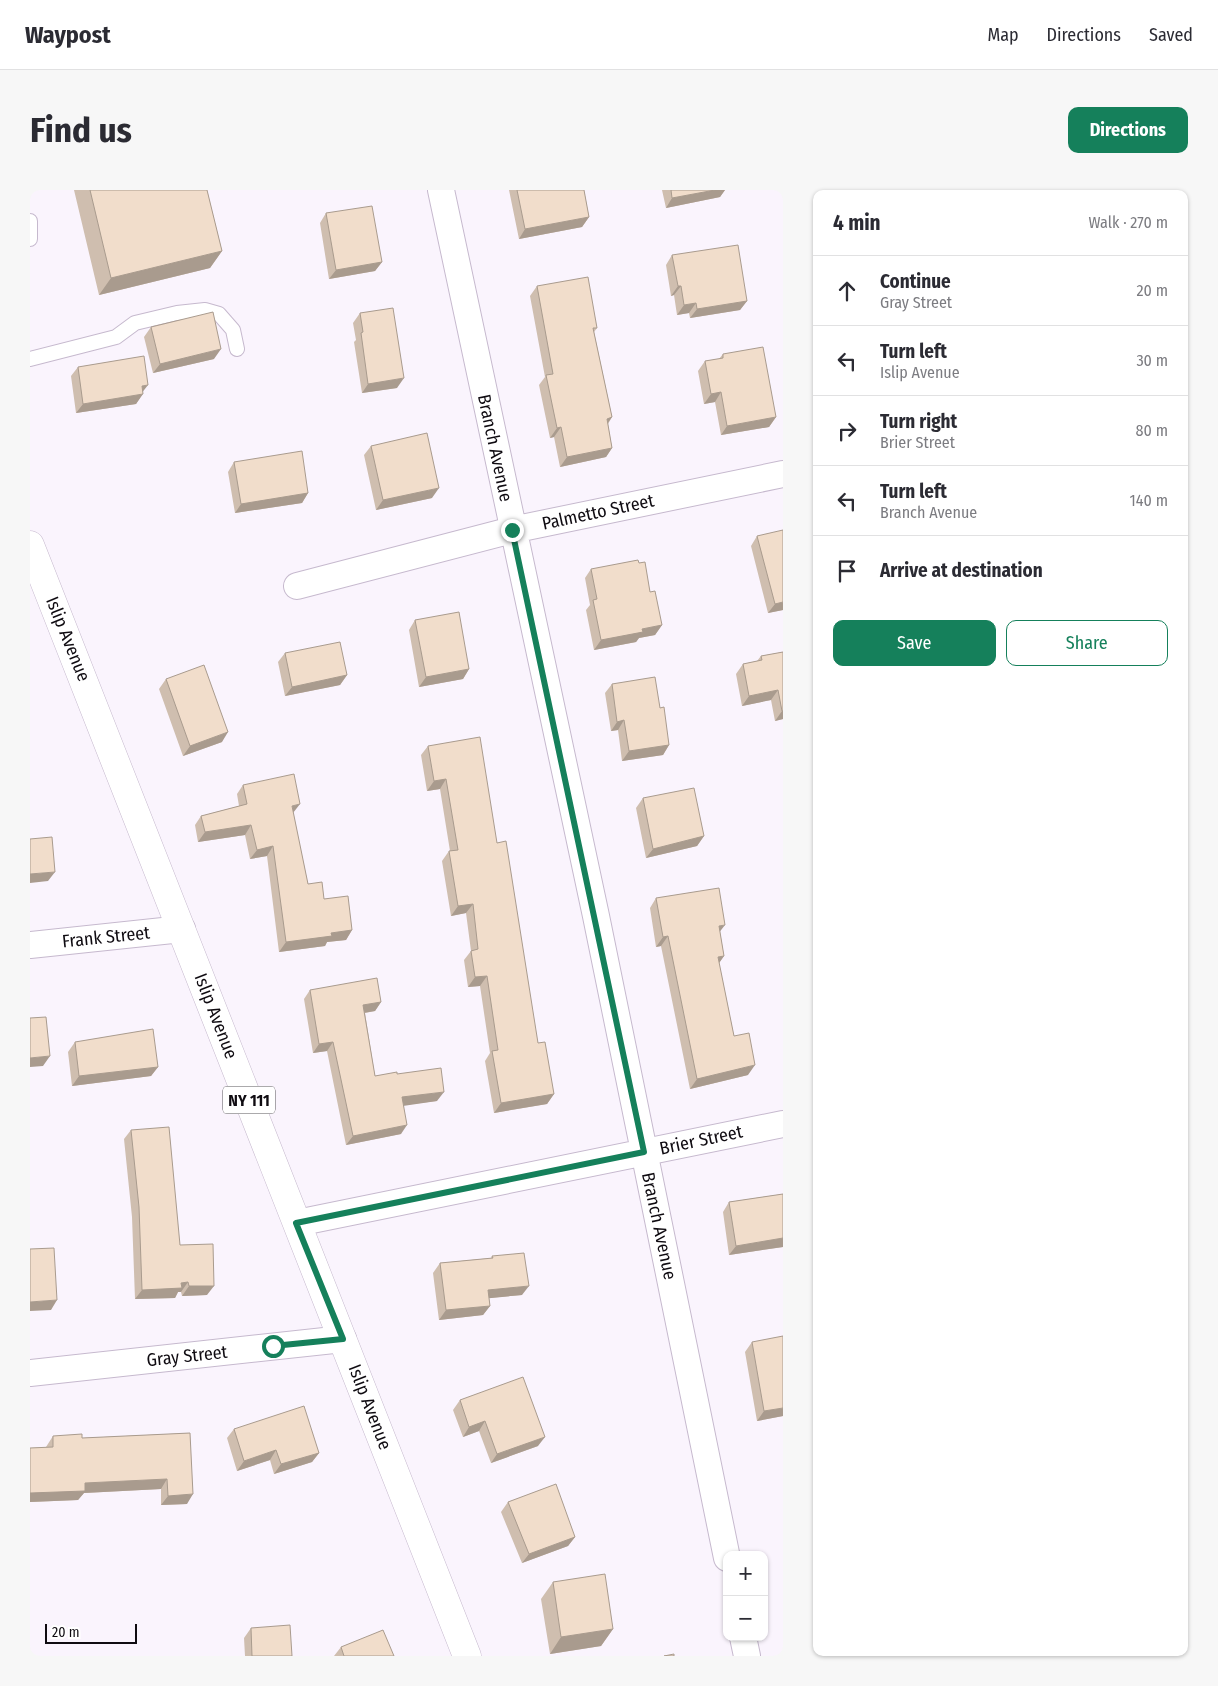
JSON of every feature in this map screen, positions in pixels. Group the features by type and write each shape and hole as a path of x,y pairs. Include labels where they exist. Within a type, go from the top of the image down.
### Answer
{"main road":[{"name":"Islip Avenue","path":"30,544 467,1656"}],"street":[{"name":"Branch Avenue","path":"441,190 644,1152 726,1551"},
{"name":"Palmetto Street","path":"297,586 512,530 783,474"},
{"name":"Frank Street","path":"30,945 182,929"},
{"name":"Brier Street","path":"296,1223 783,1124"},
{"name":"Gray Street","path":"30,1373 343,1339"},
{"path":"744,1641 747,1656"}],"lane":[{"path":"30,221 30,239"},
{"path":"30,358 116,337 135,322 177,313 205,310 219,314 233,330 237,349"}],"building":[{"path":"90,190 207,190 222,251 111,278"},
{"path":"517,190 584,190 589,217 525,229"},
{"path":"671,190 715,190 672,198"},
{"path":"372,206 382,262 336,270 326,213"},
{"path":"738,245 747,301 697,309 696,303 684,305 681,286 678,286 672,255"},
{"path":"588,277 597,328 593,328 612,417 607,419 612,448 567,457 561,427 557,428 546,375 553,374 537,286"},
{"path":"393,308 404,378 368,384 360,313"},
{"path":"213,312 221,349 160,364 151,327"},
{"path":"763,347 776,417 727,426 721,392 711,394 705,361 723,358 723,354"},
{"path":"144,356 148,385 142,386 143,394 83,404 78,367"},
{"path":"427,433 439,488 383,500 371,446"},
{"path":"302,451 308,493 241,504 234,462"},
{"path":"783,530 783,602 775,604 757,536"},
{"path":"638,560 639,563 645,562 650,592 655,591 662,625 642,629 643,632 601,640 593,600 597,599 591,569"},
{"path":"459,612 469,669 426,677 415,620"},
{"path":"340,642 347,675 292,687 285,653"},
{"path":"783,652 782,711 778,690 749,696 743,664 762,660 761,656"},
{"path":"204,665 228,732 190,746 166,679"},
{"path":"655,677 660,708 664,707 669,745 629,751 624,720 617,722 612,684"},
{"path":"480,737 497,843 506,841 538,1043 545,1042 554,1094 501,1103 492,1051 498,1050 487,976 475,977 471,951 478,949 473,904 458,906 449,851 458,850 446,779 434,781 428,746"},
{"path":"294,774 300,804 292,806 308,884 322,882 324,899 348,896 352,930 331,933 332,936 286,942 273,846 257,850 251,825 205,832 201,816 247,804 243,785"},
{"path":"694,788 704,836 653,849 643,798"},
{"path":"52,837 55,872 30,874 30,839"},
{"path":"719,888 725,925 719,926 724,956 718,957 734,1036 749,1033 755,1065 697,1079 668,936 663,937 656,898"},
{"path":"377,978 381,1002 363,1005 375,1076 441,1068 444,1092 402,1097 407,1125 353,1136 333,1042 319,1044 310,990"},
{"path":"46,1017 50,1056 30,1058 30,1018"},
{"path":"153,1029 158,1067 79,1076 75,1042"},
{"path":"169,1127 180,1245 213,1244 214,1286 189,1286 188,1282 181,1283 182,1288 142,1290 139,1207 131,1130"},
{"path":"783,1194 783,1238 736,1246 729,1202"},
{"path":"54,1248 57,1300 30,1302 30,1249"},
{"path":"524,1253 529,1286 488,1290 490,1306 446,1310 440,1263"},
{"path":"783,1336 783,1408 764,1411 752,1342"},
{"path":"523,1377 545,1437 497,1454 485,1421 469,1427 460,1400"},
{"path":"304,1406 319,1453 281,1464 276,1450 244,1461 234,1429"},
{"path":"190,1433 193,1494 168,1496 167,1479 85,1483 85,1491 30,1493 30,1448 53,1447 53,1436 82,1434 82,1438"},
{"path":"556,1484 575,1537 529,1554 508,1502"},
{"path":"605,1574 613,1629 561,1637 553,1582"},
{"path":"290,1625 292,1656 252,1656 251,1628"},
{"path":"383,1630 394,1656 344,1656 341,1647"}],"route":[{"path":"273,1346 343,1339 296,1223 644,1152 596,916 512,530"}]}
